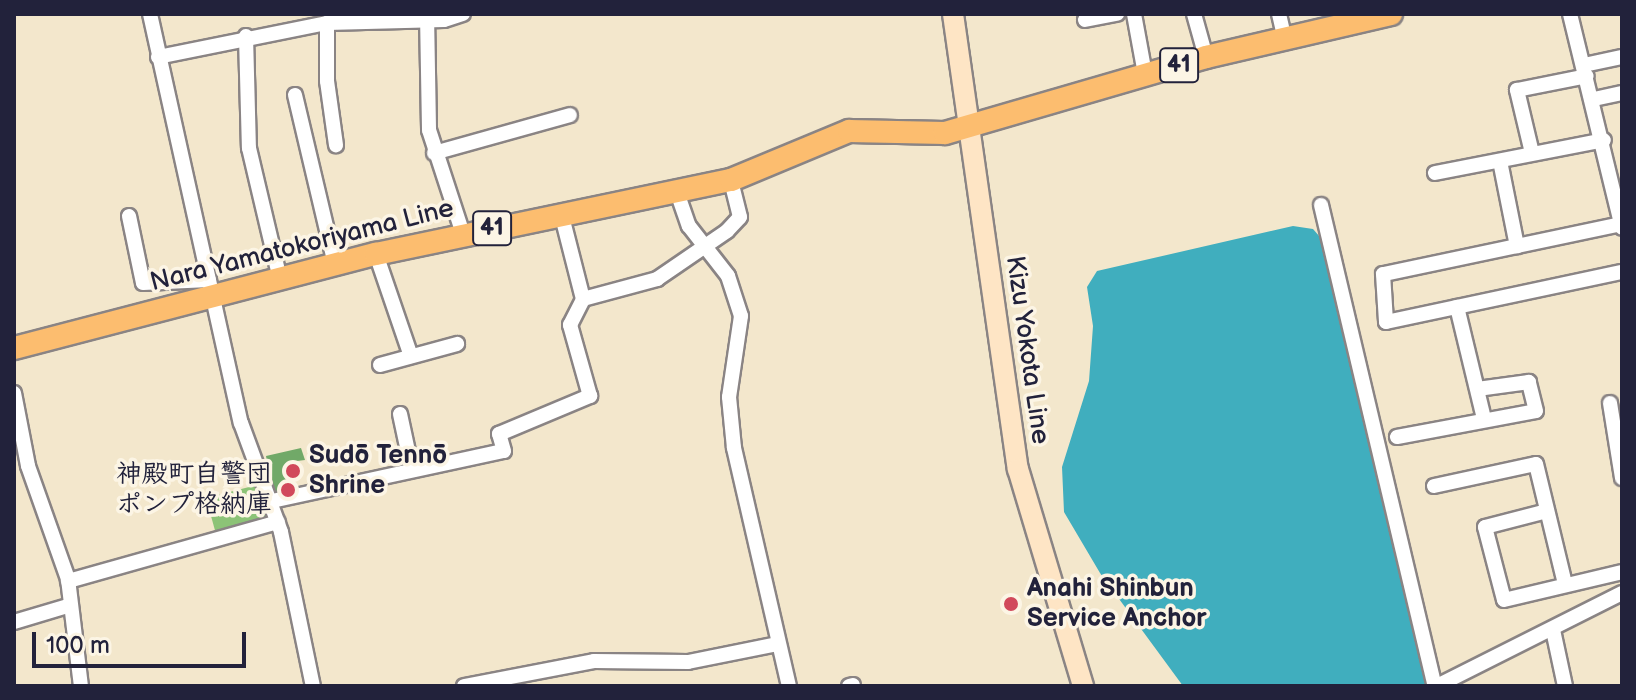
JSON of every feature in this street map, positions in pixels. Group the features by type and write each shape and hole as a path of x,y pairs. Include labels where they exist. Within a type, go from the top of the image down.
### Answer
{"main road":[{"name":"Kizu Yokota Line","path":"953,14 1018,469 1083,686"},
{"name":"Nara Yamatokoriyama Line","path":"14,348 212,287 280,279 463,234 731,180 849,131 928,135 969,126 1206,57 1285,39 1328,21 1391,14"}],"street":[{"path":"150,14 241,423 278,522 313,686"},
{"path":"158,57 246,36 327,23 463,14"},
{"path":"1085,20 1117,14"},
{"path":"1134,14 1145,74"},
{"path":"1194,14 1206,57"},
{"path":"1279,14 1285,39"},
{"path":"1570,14 1594,99 1622,226 1383,274 1386,322 1622,272"},
{"path":"427,17 434,153 463,234"},
{"path":"327,23 327,81 336,145"},
{"path":"246,36 249,148 280,279"},
{"path":"1532,153 1517,90 1622,57"},
{"path":"1594,99 1622,93"},
{"path":"295,95 335,264"},
{"path":"434,153 570,115"},
{"path":"1435,173 1604,140"},
{"path":"1500,161 1517,246"},
{"path":"583,299 657,279 703,247 740,217 731,180"},
{"path":"677,192 689,226 728,276 741,316 729,397 734,448 789,686"},
{"path":"1321,205 1436,686 1622,593"},
{"path":"272,501 504,451 499,434 590,396 570,325 583,299 561,213"},
{"path":"129,216 143,283 212,287"},
{"path":"376,254 411,356"},
{"path":"1457,307 1484,419"},
{"path":"380,365 457,344"},
{"path":"1397,437 1536,411 1529,382 1477,389"},
{"path":"14,393 28,466 68,581 81,686"},
{"path":"1610,403 1622,478"},
{"path":"400,414 412,470"},
{"path":"1434,486 1536,464 1565,584"},
{"path":"1547,511 1485,527 1504,600 1622,572"},
{"path":"68,581 278,522"},
{"path":"14,622 71,605"},
{"path":"1553,630 1565,686"},
{"path":"464,686 594,661 688,662 778,644"}],"green space":[{"path":"301,448 305,460 289,462 293,490 273,492 266,456"},
{"path":"261,484 268,513 262,522 216,534 206,498"}],"water":[{"path":"1293,226 1313,229 1320,237 1427,686 1183,686 1100,573 1064,512 1062,467 1089,381 1093,326 1087,287 1097,271"}],"place":[{"name":"Sudō Tennō Shrine","path":"293,471"},
{"name":"神殿町自警団 ポンプ格納庫","path":"288,490"},
{"name":"Anahi Shinbun Service Anchor","path":"1011,604"}]}
